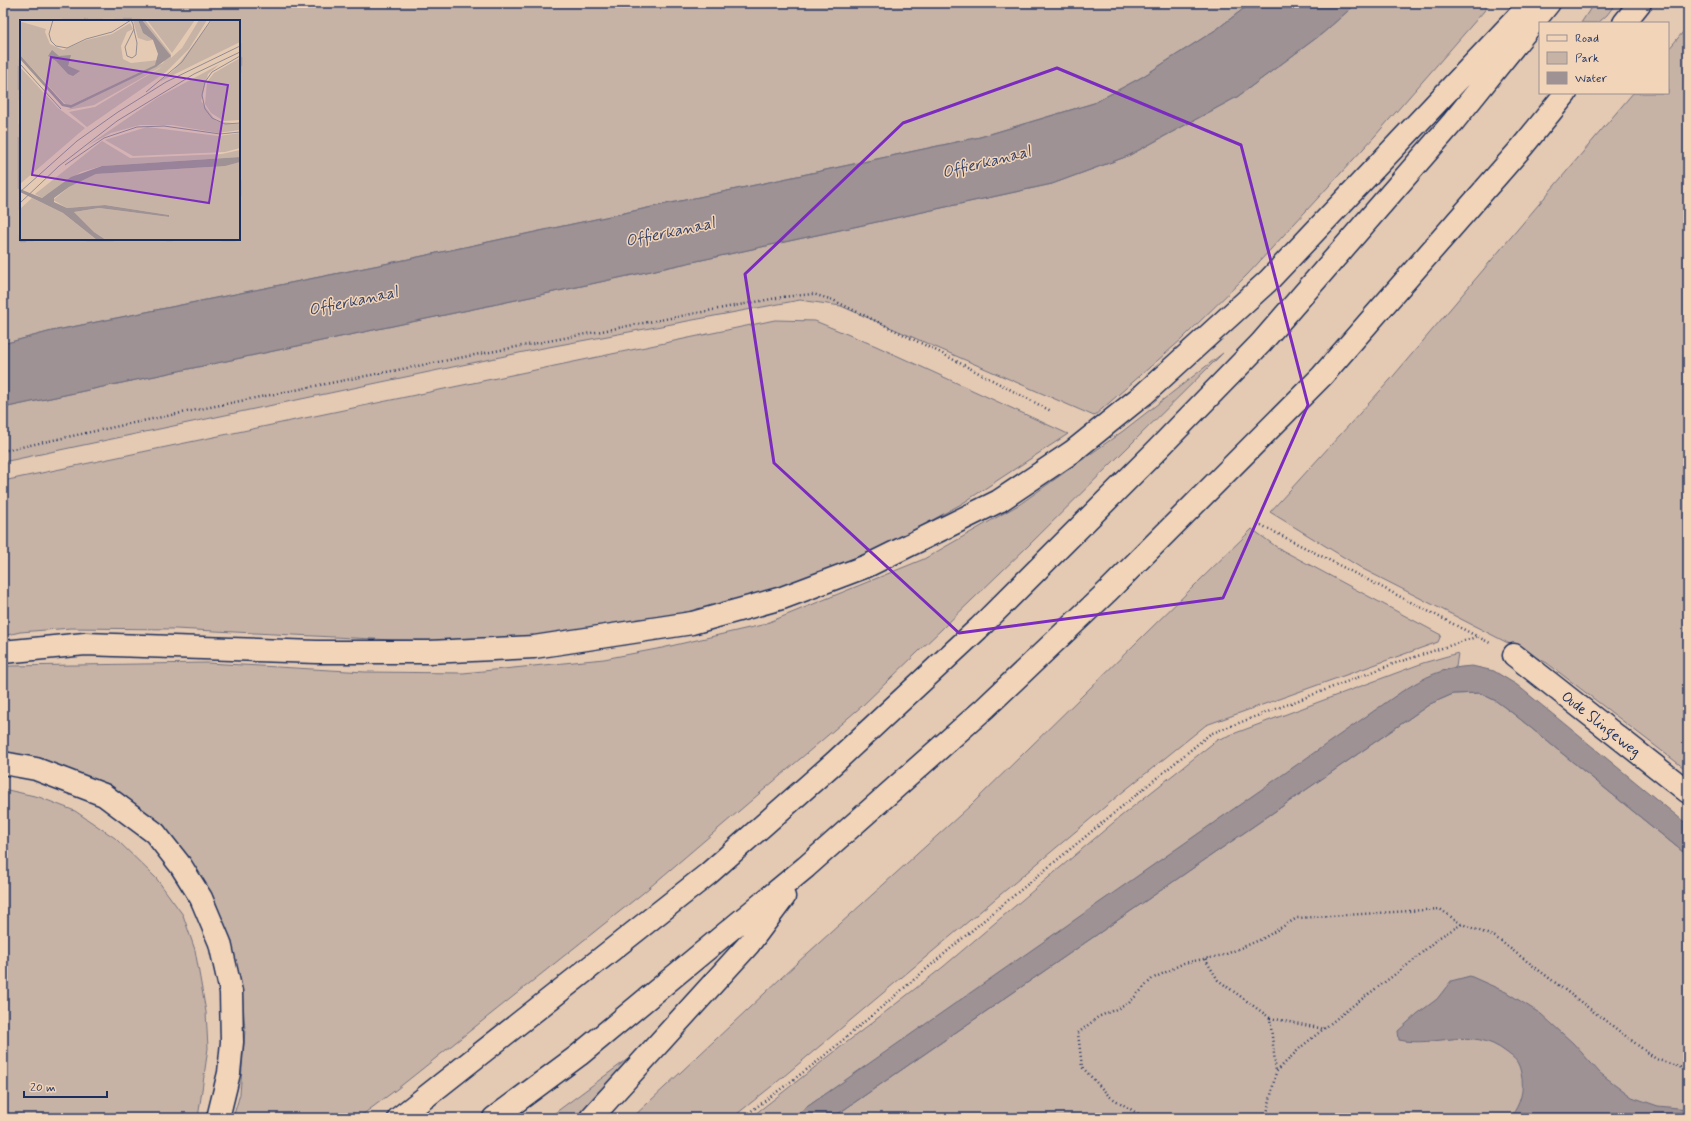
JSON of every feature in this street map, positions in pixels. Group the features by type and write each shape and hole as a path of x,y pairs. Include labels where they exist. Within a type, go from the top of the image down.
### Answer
{"main road":[{"path":"3,652 85,644 316,652 429,652 534,647 692,623 782,598 867,566 999,501 1072,452 1144,394 1268,281 1531,3"},
{"path":"399,1118 708,874 835,762 979,628 1155,452 1261,343 1453,122 1549,3"},
{"path":"1625,22 1640,3"},
{"path":"494,1118 579,1055 806,867 985,708 1109,590 1322,376 1522,148 1565,94"},
{"name":"Oude Slingeweg","path":"1514,655 1688,792"},
{"path":"3,763 36,769 104,795 155,833 181,866 200,898 220,943 231,992 232,1042 229,1073 218,1118"},
{"path":"591,1118 749,944 806,867"}],"path":[{"path":"3,451 247,400 537,343 782,297 813,294 833,300 939,352 1051,411"},
{"path":"742,1118 816,1062 983,921 1210,734 1392,664 1476,637 1261,525"},
{"path":"1145,1118 1109,1096 1082,1067 1078,1033 1098,1017 1128,1004 1152,979 1184,963 1224,955 1262,939 1297,918 1440,909 1462,924 1495,937 1656,1059 1688,1070"},
{"path":"1276,1072 1301,1047 1414,962 1438,938 1462,924"},
{"path":"1205,959 1218,980 1270,1018 1324,1029"},
{"path":"1266,1118 1276,1072 1270,1018"}],"highlighted area":[{"path":"1057,68 1241,145 1308,405 1223,598 959,633 774,463 745,274 903,123"}],"green space":[{"path":"3,3 1251,3 1217,29 1142,77 1094,103 980,137 404,260 52,331 3,344"},
{"path":"1357,3 1491,3 1375,136 1248,274 1181,340 1094,416 841,306 800,300 538,349 3,462 3,408 554,292 1052,184 1128,156 1237,97 1323,33"},
{"path":"1594,3 1616,3 1607,15 1599,22 1582,22"},
{"path":"1688,26 1688,771 1547,663 1363,569 1270,512 1390,380 1632,94 1669,94 1669,49"},
{"path":"775,320 815,321 876,346 1068,434 963,503 893,542 780,589 695,613 600,628 492,641 393,640 175,629 71,628 20,632 3,636 3,481"},
{"path":"1223,353 1027,547 862,706 643,893 397,1089 358,1118 233,1118 240,1094 245,1030 242,989 228,934 146,817 3,755 3,668 10,666 207,663 365,672 463,673 604,659 662,648 762,625 924,559 1020,504 1123,431"},
{"path":"1252,529 1278,548 1441,635 1438,642 1206,725 1119,795 732,1118 632,1118 797,963 970,806"},
{"path":"1458,653 1456,667 1447,669 791,1118 750,1118 943,967 1120,817 1217,740 1423,663"},
{"path":"1480,693 1496,701 1515,715 1688,856 1688,1118 832,1118 1430,704 1453,694"},
{"path":"3,789 39,797 75,811 115,838 156,878 183,915 195,950 206,1012 208,1048 198,1118 3,1118"},
{"path":"644,1047 583,1118 548,1118"}],"water":[{"name":"Offierkanaal","path":"1251,3 1357,3 1323,33 1237,97 1128,156 1052,184 554,292 3,408 3,344 52,331 404,260 980,137 1094,103 1142,77 1217,29"},
{"path":"1472,666 1494,671 1517,685 1688,825 1688,856 1496,701 1480,693 1453,694 1430,704 832,1118 791,1118 1401,692 1419,681 1443,671"},
{"path":"1470,976 1506,992 1541,1014 1573,1043 1600,1073 1632,1097 1658,1106 1688,1109 1688,1118 1510,1118 1521,1097 1522,1079 1517,1062 1506,1052 1493,1044 1467,1038 1413,1042 1399,1040 1398,1031 1437,999 1451,981"}]}
